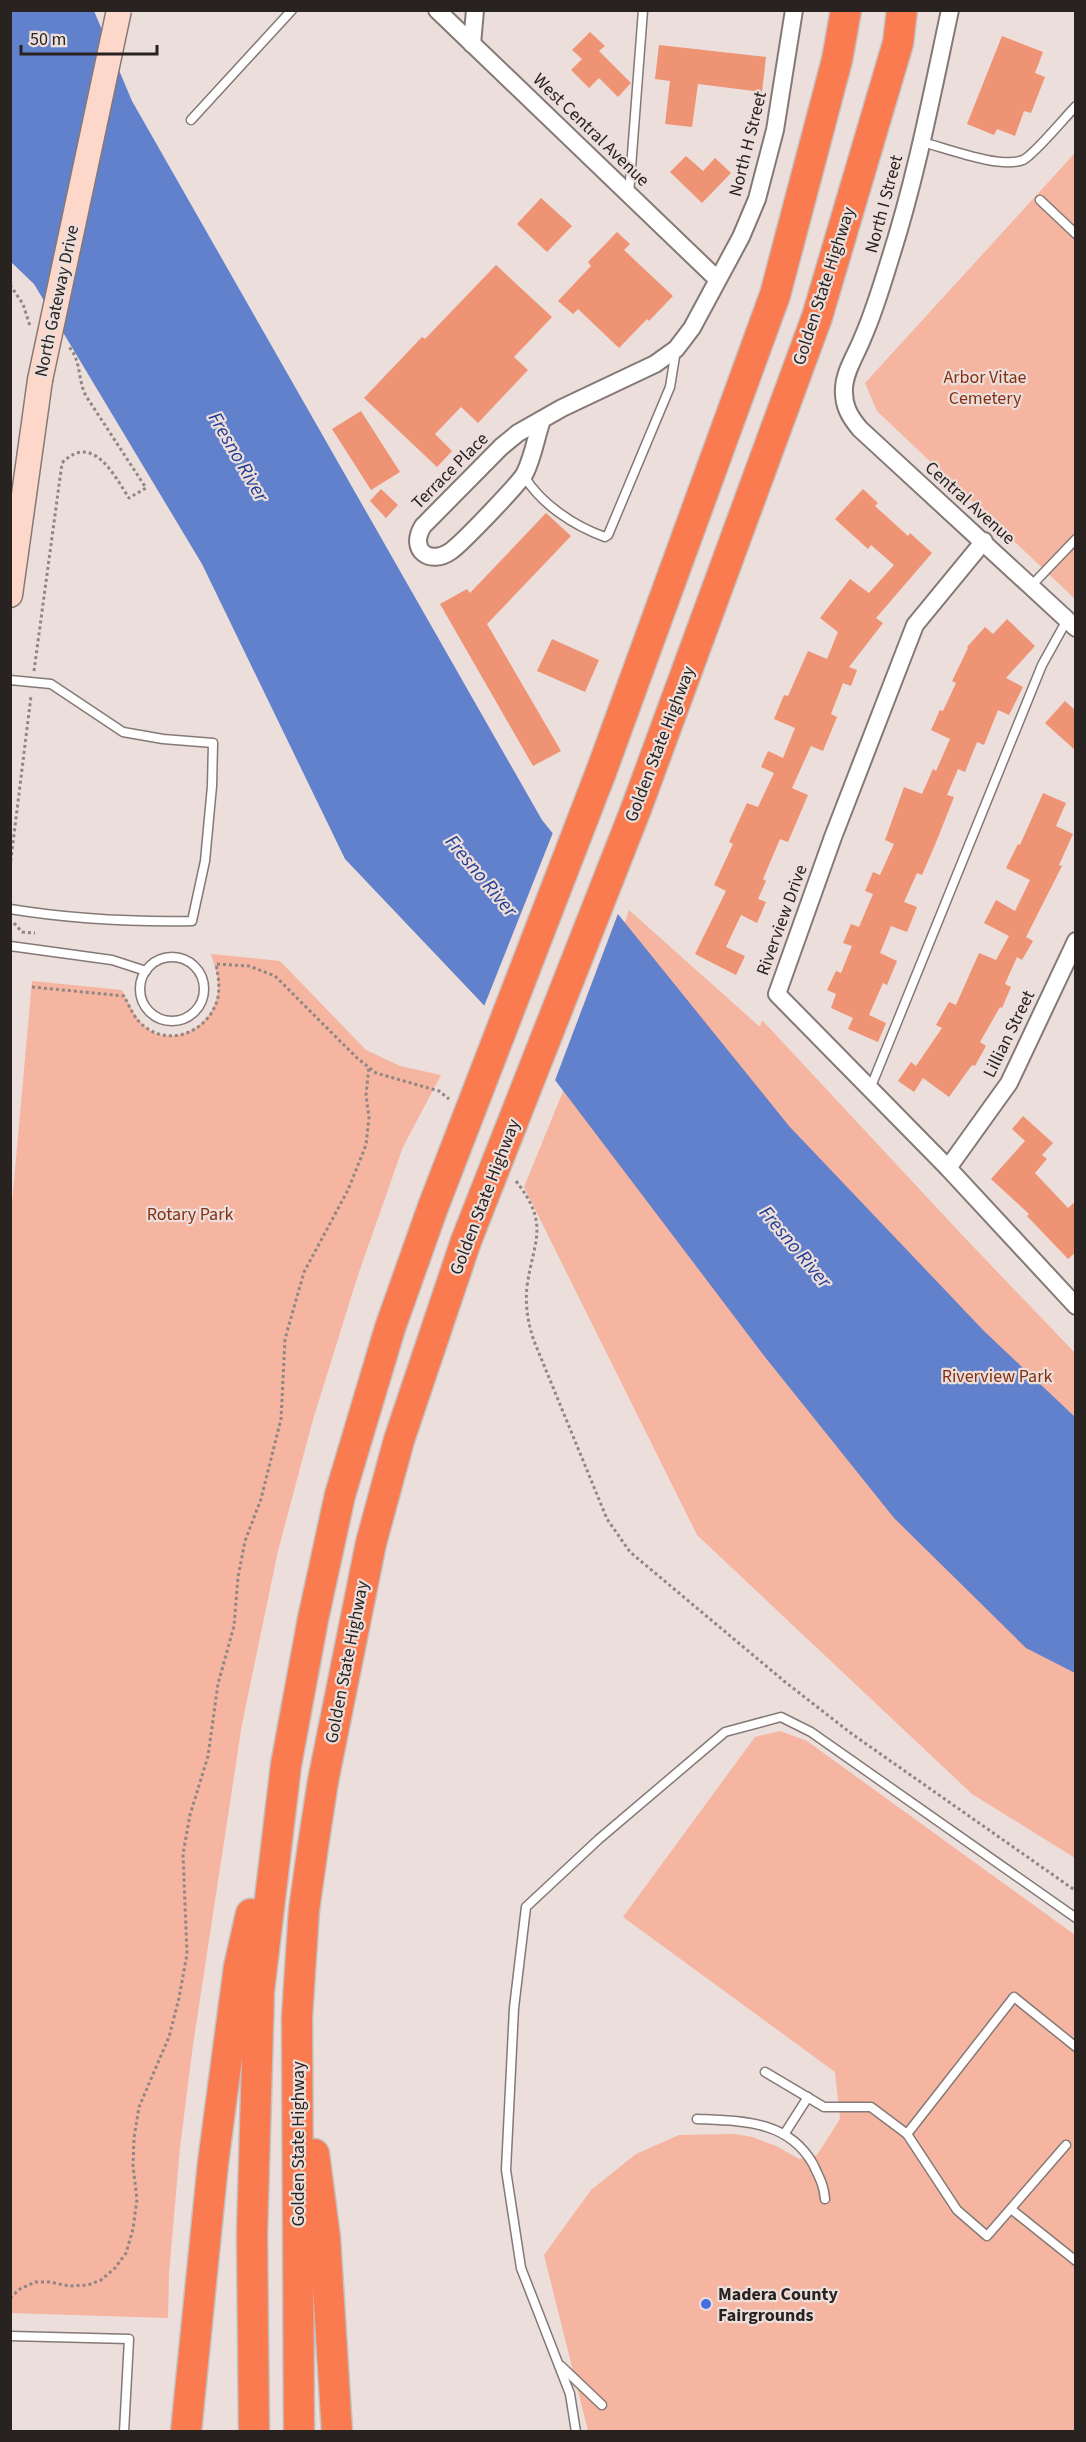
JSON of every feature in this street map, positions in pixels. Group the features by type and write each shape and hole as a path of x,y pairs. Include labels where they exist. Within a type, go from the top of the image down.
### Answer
{"highway":[{"path":"186,2432 213,2163 239,1967 286,1765 340,1495 390,1328 433,1207 601,772 776,295 837,60 846,10"},
{"name":"Golden State Highway","path":"299,2432 297,2017 304,1910 323,1780 371,1544 399,1440 466,1241 636,809 817,317 898,43 902,10"},
{"path":"254,2432 252,2234 259,1991 286,1765"},
{"path":"297,2017 325,2238 337,2432"}],"main road":[{"name":"North Gateway Drive","path":"10,595 40,380 119,10"}],"street":[{"name":"West Central Avenue","path":"437,10 717,279"},
{"path":"472,44 475,10"},
{"name":"North H Street","path":"717,279 741,237 757,199 775,130 794,10"},
{"name":"North I Street","path":"844,403 844,385 850,365 863,337 891,258 921,142 950,10"},
{"name":"Terrace Place","path":"542,420 524,476 451,550 433,557 424,554 418,545 417,535 423,526 501,447 519,433 562,408 654,364 676,349 692,328 717,279"},
{"name":"Central Avenue","path":"844,403 850,418 860,429 984,541 1071,624"},
{"name":"Riverview Drive","path":"984,541 915,626 833,837 777,994 1074,1300"},
{"name":"Lillian Street","path":"948,1168 1009,1083 1076,941"}],"lane":[{"path":"191,120 292,10"},
{"path":"629,194 643,10"},
{"path":"921,142 1008,163 1024,159 1076,106"},
{"path":"1041,201 1076,234"},
{"path":"524,476 530,486 569,520 605,537 608,535 670,387 676,349"},
{"path":"1032,586 1076,539"},
{"path":"870,1089 1042,664 1071,624"},
{"path":"10,680 51,684 123,732 163,739 213,742 212,786 205,861 192,921 135,922 51,916 10,909"},
{"path":"10,946 112,960 146,971"},
{"path":"174,957 194,965 204,983 201,1003 188,1017 168,1021 158,1018 143,1002 140,992 141,981 146,971 163,958 174,957"},
{"path":"576,2432 570,2394 521,2268 506,2170 514,2008 526,1907 599,1839 725,1732 781,1718 811,1732 1076,1918"},
{"path":"907,2134 1014,1997 1076,2047"},
{"path":"765,2072 824,2107 871,2107 907,2134 957,2210 987,2236 1066,2145"},
{"path":"785,2133 808,2097"},
{"path":"697,2119 743,2121 785,2133 805,2150 824,2184 825,2199"},
{"path":"1011,2209 1076,2261"},
{"path":"10,2336 129,2339 124,2432"},
{"path":"558,2362 602,2405"}],"path":[{"path":"10,285 23,304 32,332"},
{"path":"10,867 62,463 72,454 88,453 105,461 129,498 146,488 86,396 81,387 80,368 75,354 63,342"},
{"path":"13,921 22,932 35,933"},
{"path":"32,987 123,996 134,1016 146,1027 160,1035 172,1036 188,1033 202,1025 212,1012 218,998 219,982 216,964 249,966 275,976 329,1032 376,1073 439,1091 454,1103"},
{"path":"10,2298 20,2289 35,2282 69,2286 88,2285 101,2280 116,2268 126,2253 133,2229 137,2199 134,2148 140,2107 168,2037 180,1998 187,1954 183,1854 190,1815 208,1756 218,1684 234,1626 238,1577 245,1541 261,1499 280,1419 285,1339 304,1272 348,1190 366,1145 369,1117 366,1095 369,1067"},
{"path":"512,1176 526,1197 537,1224 538,1241 528,1285 527,1320 607,1519 630,1552 784,1681 852,1734 1076,1891"}],"green space":[{"name":"Arbor Vitae Cemetery","path":"1075,153 1075,599 877,411 865,383"},
{"name":"Riverview Park","path":"629,910 760,1027 762,1020 1075,1353 1075,1858 972,1794 697,1535 524,1187 589,1028"},
{"name":"Rotary Park","path":"211,954 280,961 366,1050 400,1066 441,1075 403,1147 358,1275 312,1423 278,1551 242,1724 193,2045 180,2147 169,2274 168,2318 11,2313 10,1225 32,981 122,990 134,1013 146,1028 162,1035 174,1036 195,1028 204,1021 216,1001 218,981"},
{"path":"780,1731 807,1741 1075,1935 1075,2431 588,2431 544,2255 591,2190 636,2154 679,2135 735,2134 752,2137 776,2146 799,2159 817,2155 840,2119 835,2072 623,1917 755,1737"}],"water":[{"name":"Fresno River","path":"11,11 94,11 132,101 542,820 789,1126 984,1331 1075,1417 1075,1673 1026,1648 894,1518 765,1357 555,1080 345,859 202,564 34,284 11,262"}],"pier":[{"path":"554,830 619,911 554,1083 483,1009"}],"building":[{"path":"590,32 605,46 599,51 631,83 618,97 599,78 589,88 571,70 582,59 572,50"},
{"path":"1002,36 1043,52 1035,73 1045,77 1031,113 1024,111 1015,136 997,129 994,135 967,124"},
{"path":"659,45 766,57 762,92 698,84 692,127 665,124 670,81 655,79"},
{"path":"686,156 703,171 715,158 731,173 702,203 670,172"},
{"path":"541,198 572,226 547,252 517,224"},
{"path":"617,232 630,244 624,250 673,296 619,348 578,309 573,314 558,301 591,266 588,262"},
{"path":"496,265 552,317 514,357 528,370 478,423 461,407 435,434 452,451 437,467 364,398 422,337 425,339"},
{"path":"361,411 400,472 371,490 332,429"},
{"path":"381,489 398,505 386,518 370,501"},
{"path":"863,489 878,503 875,506 908,536 910,533 932,553 876,618 883,623 849,667 857,670 851,686 843,683 831,714 837,717 823,751 811,746 792,788 808,795 788,842 780,839 763,879 766,881 758,899 766,902 757,923 741,915 726,947 745,956 736,975 695,954 726,891 714,885 733,844 729,842 747,803 758,807 774,773 761,767 768,751 783,758 795,728 774,719 784,695 788,696 808,651 827,659 838,632 820,618 850,579 869,593 894,565 871,545 868,549 835,519"},
{"path":"546,513 571,536 487,624 561,751 533,766 440,604 467,589 470,593"},
{"path":"1007,619 1035,646 1006,678 1023,687 1009,715 998,710 984,745 977,742 965,772 958,769 947,795 954,797 937,840 922,875 917,873 904,902 917,907 907,932 891,926 880,953 897,961 887,985 883,983 869,1015 886,1023 878,1042 848,1029 853,1018 831,1008 836,994 827,990 836,971 841,973 852,946 843,943 851,924 859,927 873,894 865,891 873,872 880,875 894,844 885,840 904,787 922,794 933,769 936,771 950,739 931,730 956,683 952,681 967,647 985,627 993,634"},
{"path":"552,639 599,660 585,692 537,671"},
{"path":"1065,701 1076,711 1076,751 1045,723"},
{"path":"1043,793 1066,803 1056,826 1073,834 1059,865 1062,866 1026,937 1033,941 1022,960 1017,957 1005,984 1011,987 1002,1008 1000,1007 980,1042 986,1046 975,1066 972,1065 949,1097 923,1078 914,1092 898,1081 911,1062 916,1066 942,1028 936,1025 949,1002 956,1005 979,953 996,960 1009,936 984,923 996,900 1015,911 1030,880 1006,868 1018,844 1020,845"},
{"path":"1023,1116 1053,1143 1042,1155 1047,1159 1035,1173 1068,1208 1076,1201 1076,1252 1068,1259 1027,1216 1029,1214 991,1179 1025,1141 1012,1129"}],"place":[{"name":"Madera County Fairgrounds","path":"706,2304"}]}
